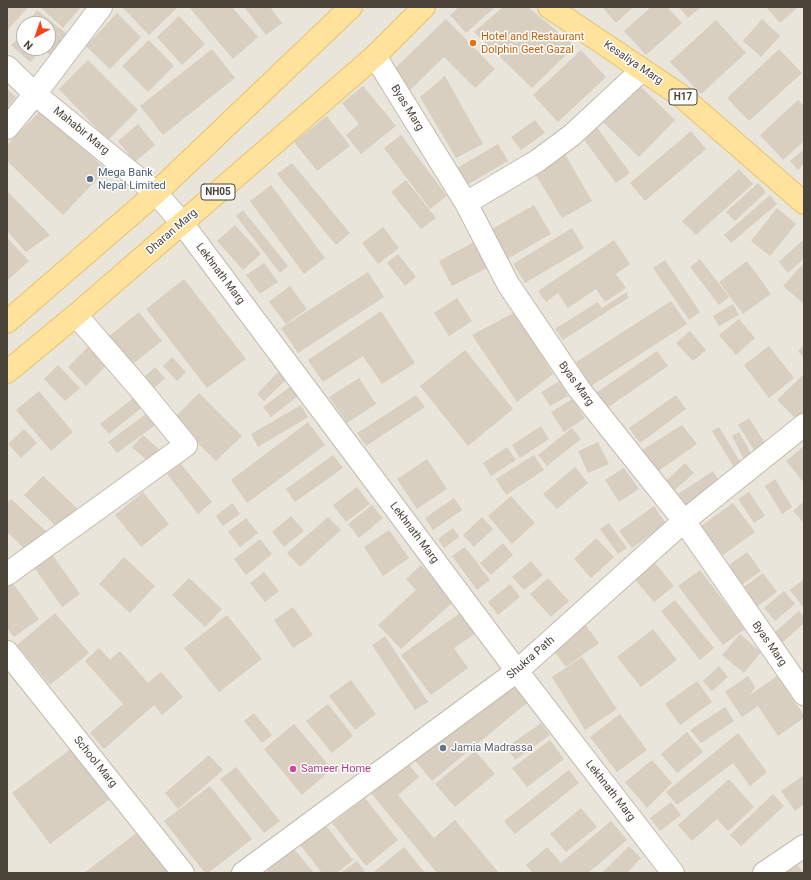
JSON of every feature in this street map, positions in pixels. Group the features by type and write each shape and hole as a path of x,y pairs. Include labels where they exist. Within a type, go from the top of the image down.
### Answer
{"main road":[{"path":"7,322 156,193 351,7"},
{"name":"Dharan Marg","path":"7,372 76,315 374,56 424,7"},
{"name":"Kesaliya Marg","path":"550,7 680,95 804,202"}],"street":[{"path":"7,128 36,94 101,7"},
{"name":"Byas Marg","path":"374,56 466,202 508,284 579,389 684,521 804,694"},
{"name":"Mahabir Marg","path":"7,67 36,94 156,193"},
{"path":"466,202 537,161 566,139 642,70"},
{"name":"Lekhnath Marg","path":"156,193 182,223 517,672 673,873"},
{"path":"7,574 186,445 142,390 76,315"},
{"name":"Shukra Path","path":"243,873 517,672 684,521 804,425"},
{"name":"School Marg","path":"7,652 183,873"},
{"path":"764,873 804,846"}],"shaded area":[{"path":"7,7 804,7 804,873 7,873"}],"building":[{"path":"7,7 28,7 20,16 16,16 16,21 7,31"},
{"path":"40,7 81,7 63,28 56,22 56,16 50,16"},
{"path":"122,7 178,7 149,35"},
{"path":"189,7 232,7 258,37 233,59"},
{"path":"244,7 270,7 282,23 266,35"},
{"path":"459,7 495,7 466,33 450,15"},
{"path":"503,7 528,7 575,46 532,88 474,32"},
{"path":"602,7 633,7 616,23"},
{"path":"651,7 667,7 682,23 646,55 624,31"},
{"path":"679,7 701,7 688,18"},
{"path":"766,7 798,7 780,23"},
{"path":"37,10 44,16 32,16"},
{"path":"117,13 141,37 110,69 86,46"},
{"path":"179,16 205,44 182,65 157,37"},
{"path":"446,19 495,69 475,88 444,57 408,92 390,73"},
{"path":"762,19 780,36 761,57 743,41"},
{"path":"716,20 746,53 701,94 670,62"},
{"path":"56,25 67,34 56,48"},
{"path":"16,40 16,49 11,45"},
{"path":"149,40 174,66 148,92 122,66"},
{"path":"212,49 235,78 163,135 140,106"},
{"path":"779,49 802,73 749,121 727,98"},
{"path":"581,50 606,77 558,122 533,95"},
{"path":"23,56 36,56 30,62"},
{"path":"88,60 138,110 108,140 59,89"},
{"path":"445,76 483,144 456,158 420,97"},
{"path":"639,85 675,120 639,157 603,122"},
{"path":"363,86 396,126 361,154 346,135 359,124 342,103"},
{"path":"7,89 16,97 7,107"},
{"path":"798,100 804,106 804,141 783,160 760,135"},
{"path":"42,109 106,170 63,215 7,161 7,145"},
{"path":"327,116 350,146 317,171 294,142"},
{"path":"535,120 545,133 521,150 511,137"},
{"path":"138,124 155,145 135,162 118,141"},
{"path":"596,126 630,173 616,183 582,137"},
{"path":"691,131 706,149 645,201 630,183"},
{"path":"401,135 447,196 430,209 384,148"},
{"path":"498,144 508,161 467,185 457,168"},
{"path":"804,149 804,164 798,170 790,161"},
{"path":"565,154 592,201 562,218 534,172"},
{"path":"292,163 350,233 336,245 277,174"},
{"path":"739,169 753,184 696,235 682,221"},
{"path":"406,180 436,218 421,229 391,192"},
{"path":"758,183 766,192 735,221 726,212"},
{"path":"271,185 325,258 304,274 250,201"},
{"path":"7,191 50,235 26,252 7,231"},
{"path":"770,195 777,204 731,243 724,235"},
{"path":"534,205 551,234 507,259 490,230"},
{"path":"777,208 796,224 770,256 751,241"},
{"path":"243,210 288,266 280,273 236,216"},
{"path":"235,225 261,254 243,270 217,241"},
{"path":"383,227 399,248 378,264 362,243"},
{"path":"572,228 584,248 525,283 513,264"},
{"path":"7,238 29,261 7,281"},
{"path":"804,239 804,258 788,273 779,262"},
{"path":"614,240 630,264 616,274 626,288 605,302 596,289 568,308 558,293 546,302 538,291"},
{"path":"474,242 487,268 452,286 439,261"},
{"path":"398,254 416,277 405,286 387,263"},
{"path":"700,259 729,297 719,305 690,267"},
{"path":"665,260 700,312 689,320 653,268"},
{"path":"747,261 771,294 743,314 719,282"},
{"path":"264,263 278,282 260,294 246,275"},
{"path":"804,263 804,304 783,286"},
{"path":"368,272 384,297 298,353 281,328"},
{"path":"184,279 246,359 207,388 146,309"},
{"path":"290,286 307,309 286,324 269,302"},
{"path":"627,292 628,298 563,340 555,329 598,302 602,308"},
{"path":"457,298 472,321 449,336 434,313"},
{"path":"671,301 687,324 591,386 576,362"},
{"path":"733,304 739,315 719,326 713,316"},
{"path":"381,311 415,363 382,384 363,356 323,382 308,360"},
{"path":"139,312 162,341 130,366 107,338"},
{"path":"515,312 553,374 517,402 472,335"},
{"path":"739,319 755,338 736,355 719,335"},
{"path":"690,331 706,350 693,361 676,343"},
{"path":"90,345 108,364 86,386 68,367"},
{"path":"804,345 804,358 798,351"},
{"path":"769,346 794,378 769,398 744,365"},
{"path":"465,350 513,409 468,446 420,386"},
{"path":"657,351 668,366 607,408 596,393"},
{"path":"172,357 186,372 177,381 163,366"},
{"path":"58,365 80,388 65,401 44,379"},
{"path":"155,367 165,378 152,390 142,379"},
{"path":"278,372 286,380 264,401 257,394"},
{"path":"804,374 804,417 799,422 777,400"},
{"path":"359,378 376,404 347,423 329,397"},
{"path":"560,381 568,396 550,406 541,392"},
{"path":"291,386 298,396 271,417 263,407"},
{"path":"39,391 73,432 51,451 16,410"},
{"path":"199,393 242,436 216,461 173,419"},
{"path":"137,395 145,405 109,434 100,424"},
{"path":"416,395 425,407 366,446 357,433"},
{"path":"676,395 686,409 640,443 629,428"},
{"path":"572,399 585,418 564,432 551,412"},
{"path":"301,405 308,417 258,447 251,434"},
{"path":"150,411 158,423 117,453 108,442"},
{"path":"749,418 765,443 754,450 738,425"},
{"path":"308,422 325,445 247,503 231,480"},
{"path":"682,425 697,444 657,472 642,450"},
{"path":"541,426 549,439 520,458 512,445"},
{"path":"719,427 742,465 735,469 712,431"},
{"path":"572,428 581,439 547,466 538,455"},
{"path":"24,429 37,443 21,458 8,444"},
{"path":"739,432 753,457 745,462 732,436"},
{"path":"143,435 162,452 151,464 132,447"},
{"path":"598,442 609,464 588,473 578,451"},
{"path":"804,446 804,483 786,461"},
{"path":"507,447 516,460 491,476 483,463"},
{"path":"333,455 343,468 295,502 286,489"},
{"path":"534,455 544,470 506,495 496,479"},
{"path":"427,459 447,489 417,509 397,479"},
{"path":"685,463 694,473 675,490 666,481"},
{"path":"181,464 212,502 198,514 167,474"},
{"path":"575,467 588,483 557,509 543,494"},
{"path":"624,468 639,489 619,502 605,480"},
{"path":"713,471 721,484 687,507 678,494"},
{"path":"43,476 77,508 58,528 24,495"},
{"path":"775,479 792,507 782,514 765,486"},
{"path":"357,487 370,504 346,522 333,505"},
{"path":"143,492 169,524 141,547 115,515"},
{"path":"749,492 765,516 754,523 738,499"},
{"path":"511,496 535,523 512,544 488,516"},
{"path":"454,498 462,510 433,530 425,518"},
{"path":"11,499 48,533 29,553 7,532 7,503"},
{"path":"804,501 804,523 793,511"},
{"path":"232,503 240,514 223,526 216,516"},
{"path":"733,503 755,532 723,555 701,526"},
{"path":"372,505 383,518 359,538 348,524"},
{"path":"654,506 666,524 632,548 619,531"},
{"path":"291,516 304,531 284,547 272,532"},
{"path":"328,517 341,530 300,567 287,553"},
{"path":"482,517 493,529 474,547 463,535"},
{"path":"246,518 258,533 240,547 228,532"},
{"path":"609,523 627,548 618,554 600,529"},
{"path":"453,528 459,537 444,548 438,539"},
{"path":"389,530 409,558 383,576 364,547"},
{"path":"596,538 614,557 591,578 574,559"},
{"path":"260,539 272,554 246,575 234,559"},
{"path":"503,543 513,555 491,575 480,563"},
{"path":"465,547 490,580 477,590 452,556"},
{"path":"747,552 761,571 740,586 726,567"},
{"path":"52,554 80,594 62,607 34,567"},
{"path":"124,557 155,586 130,613 99,584"},
{"path":"652,559 674,586 654,602 631,575"},
{"path":"531,561 543,575 524,590 512,577"},
{"path":"421,565 454,601 401,649 378,625 416,590 406,579"},
{"path":"700,570 745,629 723,645 678,586"},
{"path":"264,572 279,591 265,602 250,583"},
{"path":"763,573 777,592 755,608 741,589"},
{"path":"189,578 222,609 205,627 172,595"},
{"path":"548,578 569,601 551,617 530,594"},
{"path":"804,579 804,608 790,590"},
{"path":"12,582 39,619 14,637 7,628 7,586"},
{"path":"510,584 520,597 498,615 488,602"},
{"path":"784,591 795,604 775,621 764,608"},
{"path":"675,600 714,648 700,660 661,611"},
{"path":"293,607 313,635 293,648 274,620"},
{"path":"463,611 478,632 454,648 468,668 431,695 401,655"},
{"path":"799,611 804,617 804,623 783,642 774,633"},
{"path":"55,613 89,653 50,685 17,645"},
{"path":"227,615 262,659 219,692 184,648"},
{"path":"584,623 599,643 566,667 551,647"},
{"path":"653,629 677,660 641,687 617,657"},
{"path":"740,634 761,652 744,673 722,655"},
{"path":"385,636 428,702 415,710 372,645"},
{"path":"99,648 110,660 120,651 148,683 161,672 183,697 162,715 154,705 104,749 90,733 123,704 85,661"},
{"path":"582,657 617,709 585,730 552,677"},
{"path":"719,666 728,677 712,691 703,681"},
{"path":"748,676 755,687 750,695 777,676 804,715 804,718 778,736 758,706 742,717 725,692"},
{"path":"351,680 376,714 355,730 329,696"},
{"path":"510,681 527,703 432,781 414,759"},
{"path":"697,681 712,702 680,725 665,704"},
{"path":"328,704 353,736 332,753 306,721"},
{"path":"725,707 734,721 701,743 690,730"},
{"path":"254,713 272,735 262,743 244,721"},
{"path":"620,714 647,750 617,772 590,737"},
{"path":"541,723 550,735 515,760 507,747"},
{"path":"294,724 332,769 302,795 264,749"},
{"path":"687,732 703,752 677,773 661,754"},
{"path":"738,733 767,772 750,786 733,763 677,805 666,792"},
{"path":"550,740 564,759 527,787 512,768"},
{"path":"72,748 110,799 50,844 12,793"},
{"path":"475,751 495,774 455,807 435,784"},
{"path":"209,755 223,770 178,809 165,793"},
{"path":"652,760 672,783 647,808 625,782"},
{"path":"407,762 419,777 398,795 434,838 455,820 499,873 437,873 371,793"},
{"path":"236,767 280,821 264,833 220,779"},
{"path":"569,770 579,783 515,834 504,821"},
{"path":"804,775 804,804 795,811 781,791"},
{"path":"729,779 754,807 728,831 717,819 692,841 678,825"},
{"path":"210,786 252,839 208,873 205,873 164,821"},
{"path":"773,794 784,806 741,846 730,835"},
{"path":"365,798 398,840 366,866 332,823"},
{"path":"671,802 681,815 660,831 650,818"},
{"path":"581,808 597,827 566,852 550,834"},
{"path":"611,821 627,840 588,873 533,873 526,865 547,847 561,863"},
{"path":"323,822 353,860 337,873 322,873 298,842"},
{"path":"138,832 169,873 84,873"},
{"path":"290,844 314,873 269,873 264,866"},
{"path":"629,846 641,858 627,873 602,873"},
{"path":"404,847 425,873 374,872"},
{"path":"793,860 804,873 776,873"},
{"path":"357,861 366,873 340,873"}],"place":[{"name":"Hotel and Restaurant Dolphin Geet Gazal","path":"473,43"},
{"name":"Mega Bank Nepal Limited","path":"90,179"},
{"name":"Jamia Madrassa","path":"443,748"},
{"name":"Sameer Home","path":"293,769"}]}
